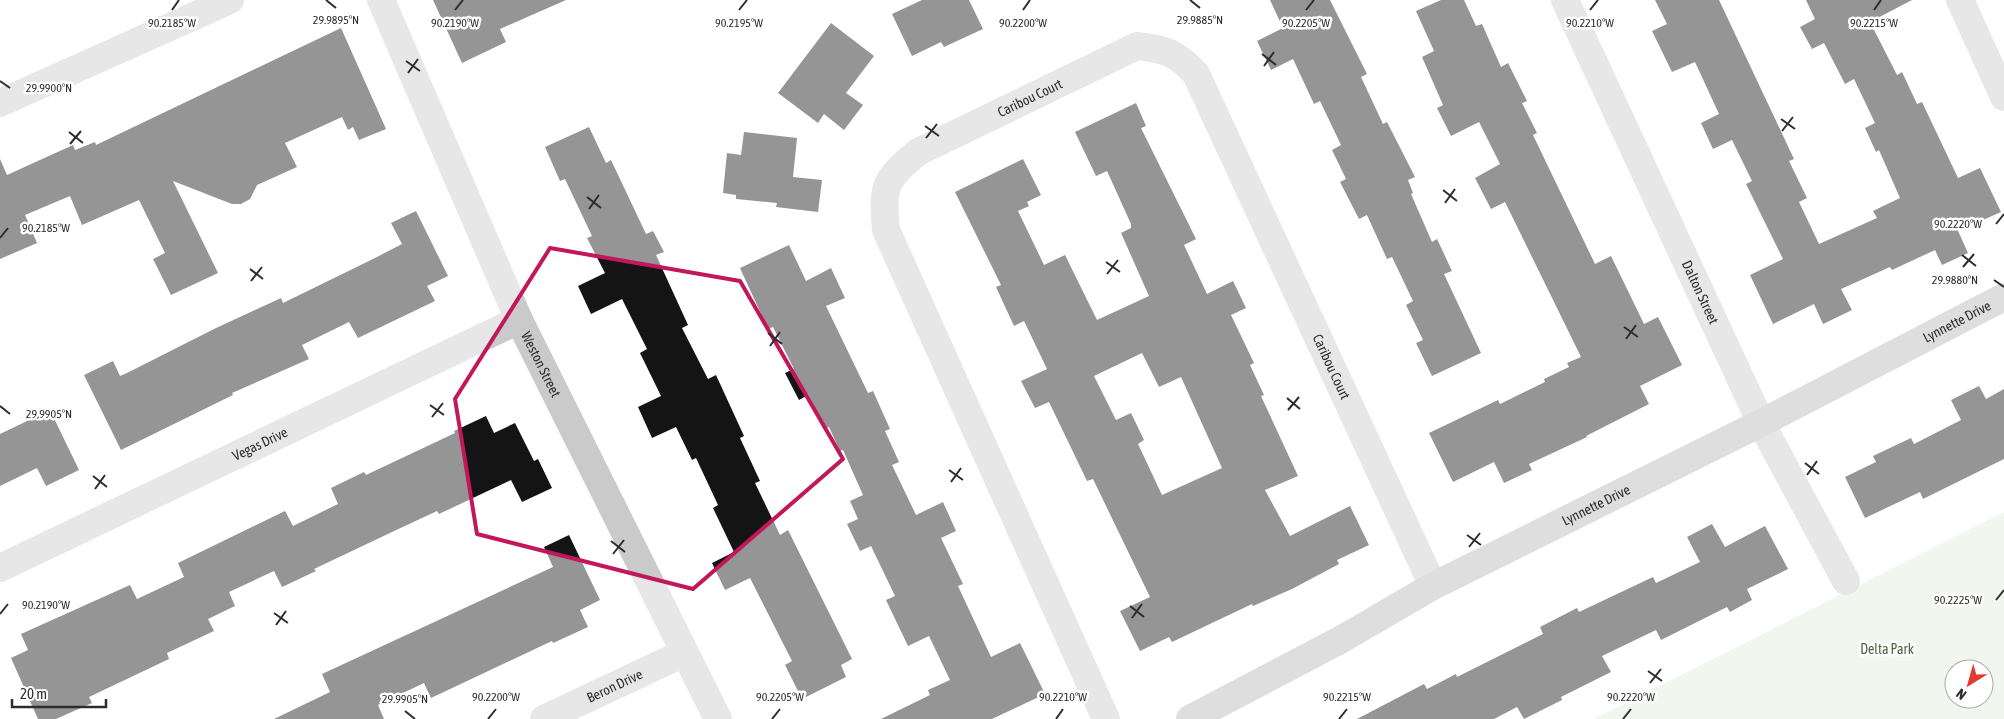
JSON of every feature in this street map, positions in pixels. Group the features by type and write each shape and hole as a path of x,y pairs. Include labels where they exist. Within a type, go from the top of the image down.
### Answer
{"street":[{"path":"0,103 230,0"},
{"name":"Weston Street","path":"381,0 519,320 718,719"},
{"name":"Dalton Street","path":"1565,0 1761,423 1846,581"},
{"path":"1960,0 2004,97"},
{"name":"Caribou Court","path":"1106,719 886,230 883,197 894,171 918,152 1137,46 1156,48 1181,57 1196,74 1433,586"},
{"name":"Lynnette Drive","path":"1190,719 1342,639 1433,586 1761,423 2004,297"},
{"name":"Vegas Drive","path":"0,568 519,320"},
{"name":"Beron Drive","path":"544,719 684,653"}],"highlighted area":[{"path":"550,248 740,281 843,459 693,589 477,534 455,399"}],"green space":[{"name":"Delta Park","path":"2004,512 2004,719 1594,719"}],"building":[{"path":"433,0 566,0 500,29 506,42 462,63"},
{"path":"922,0 969,0 983,29 944,47 941,42 912,56 892,14"},
{"path":"1270,0 1330,0 1367,74 1361,77 1383,124 1387,122 1415,177 1408,180 1413,193 1411,194 1432,242 1437,239 1452,271 1444,274 1481,353 1432,376 1416,343 1423,340 1406,305 1413,301 1392,257 1387,259 1367,215 1359,219 1340,182 1346,179 1332,150 1341,145 1320,101 1314,104 1293,59 1271,70 1257,41 1283,28"},
{"path":"1441,0 1464,0 1476,26 1482,24 1501,67 1508,63 1527,101 1522,103 1537,133 1533,135 1595,264 1611,256 1644,324 1658,317 1682,365 1640,386 1649,404 1587,437 1529,464 1532,470 1504,483 1494,462 1453,482 1429,433 1498,400 1500,404 1545,382 1544,379 1569,367 1567,363 1581,357 1505,202 1491,209 1475,178 1500,164 1479,122 1451,136 1437,108 1443,105 1422,57 1434,51 1416,11"},
{"path":"1655,0 1719,0 1794,159 1789,161 1807,198 1799,202 1819,244 1877,218 1873,211 1900,198 1879,150 1876,152 1865,128 1875,123 1854,79 1845,84 1824,43 1812,49 1800,27 1815,19 1806,0 1912,0 1870,22 1897,75 1902,72 1917,104 1922,102 1958,178 1980,168 2001,212 1958,231 1968,253 1942,265 1935,250 1892,270 1890,267 1841,289 1852,310 1823,324 1814,304 1773,324 1750,275 1783,259 1746,184 1752,181 1732,140 1713,149 1701,123 1719,114 1695,62 1672,72 1652,31 1667,24"},
{"path":"831,23 874,56 846,93 863,105 844,130 824,114 818,123 778,93"},
{"path":"341,28 386,129 359,140 353,127 348,130 342,117 285,143 297,167 257,185 250,199 241,204 232,204 173,181 218,273 171,295 153,259 165,253 139,200 82,225 70,196 25,215 37,243 0,259 0,159 7,175 73,145 75,150 95,142 96,145"},
{"path":"1136,103 1146,126 1141,128 1196,239 1184,245 1207,294 1233,281 1246,308 1231,315 1254,363 1250,365 1264,395 1261,396 1298,476 1265,490 1290,536 1350,506 1369,545 1337,560 1339,564 1292,589 1253,606 1252,604 1172,642 1169,637 1140,651 1120,611 1150,597 1093,479 1087,481 1049,402 1035,408 1021,381 1047,369 1024,321 1014,326 996,287 1001,285 955,192 1023,159 1041,195 1027,202 1029,206 1018,211 1044,265 1065,255 1097,320 1149,296 1121,233 1131,228 1131,224 1107,171 1096,176 1075,132","holes":["1142,353 1159,387 1181,377 1222,468 1162,495 1138,444 1144,440 1131,413 1116,420 1094,376"]},
{"path":"589,127 606,163 611,160 646,234 653,231 664,252 656,255 688,325 682,328 708,379 716,375 744,436 740,438 760,481 755,483 780,535 788,530 852,659 841,665 846,677 802,699 785,665 792,661 750,578 725,590 712,563 734,552 713,508 718,505 696,458 692,460 676,427 652,438 638,407 661,396 640,353 647,349 622,299 591,314 578,286 605,273 587,238 592,236 565,179 560,181 545,147"},
{"path":"744,132 797,138 793,177 822,180 818,212 776,207 777,203 736,199 736,195 723,193 727,153 741,155"},
{"path":"416,211 448,276 427,286 435,301 358,338 349,322 302,345 309,359 232,393 233,395 121,450 84,375 113,361 120,376 214,329 281,298 283,303 375,258 402,244 391,223"},
{"path":"789,245 806,281 831,268 845,298 826,306 868,393 873,391 890,429 885,431 899,462 892,465 916,515 943,502 956,531 941,538 963,584 958,586 991,657 1020,643 1045,694 992,719 881,719 930,695 928,690 950,680 929,636 908,646 886,600 895,596 871,546 860,551 847,524 858,519 850,501 863,495 843,450 840,451 829,427 824,429 808,395 799,400 785,373 794,369 773,327 768,329 740,268"},
{"path":"1979,386 1986,399 2004,389 2004,459 1923,499 1920,492 1865,518 1845,477 1876,462 1873,456 1911,438 1914,444 1961,420 1951,400"},
{"path":"50,410 79,470 46,486 37,468 0,486 0,434"},
{"path":"486,416 494,433 515,423 534,461 538,459 552,488 522,502 511,480 439,514 437,511 392,532 314,569 316,571 282,587 274,571 229,592 235,606 208,619 214,631 167,653 169,659 89,697 92,703 56,719 38,719 11,658 28,650 21,634 130,585 137,599 184,577 178,563 285,511 293,526 338,504 331,488 364,472 366,475 455,433 454,431"},
{"path":"1712,524 1725,547 1765,526 1788,569 1747,589 1752,600 1730,612 1727,607 1661,640 1656,630 1602,656 1611,672 1561,697 1562,700 1524,719 1517,707 1494,719 1357,719 1424,684 1427,689 1456,674 1457,677 1543,634 1540,627 1577,608 1579,612 1653,577 1656,583 1700,562 1687,537"},
{"path":"569,535 600,600 580,610 588,627 553,643 552,641 431,698 424,683 378,705 384,719 274,719 330,692 322,674 553,567 544,547"}]}
